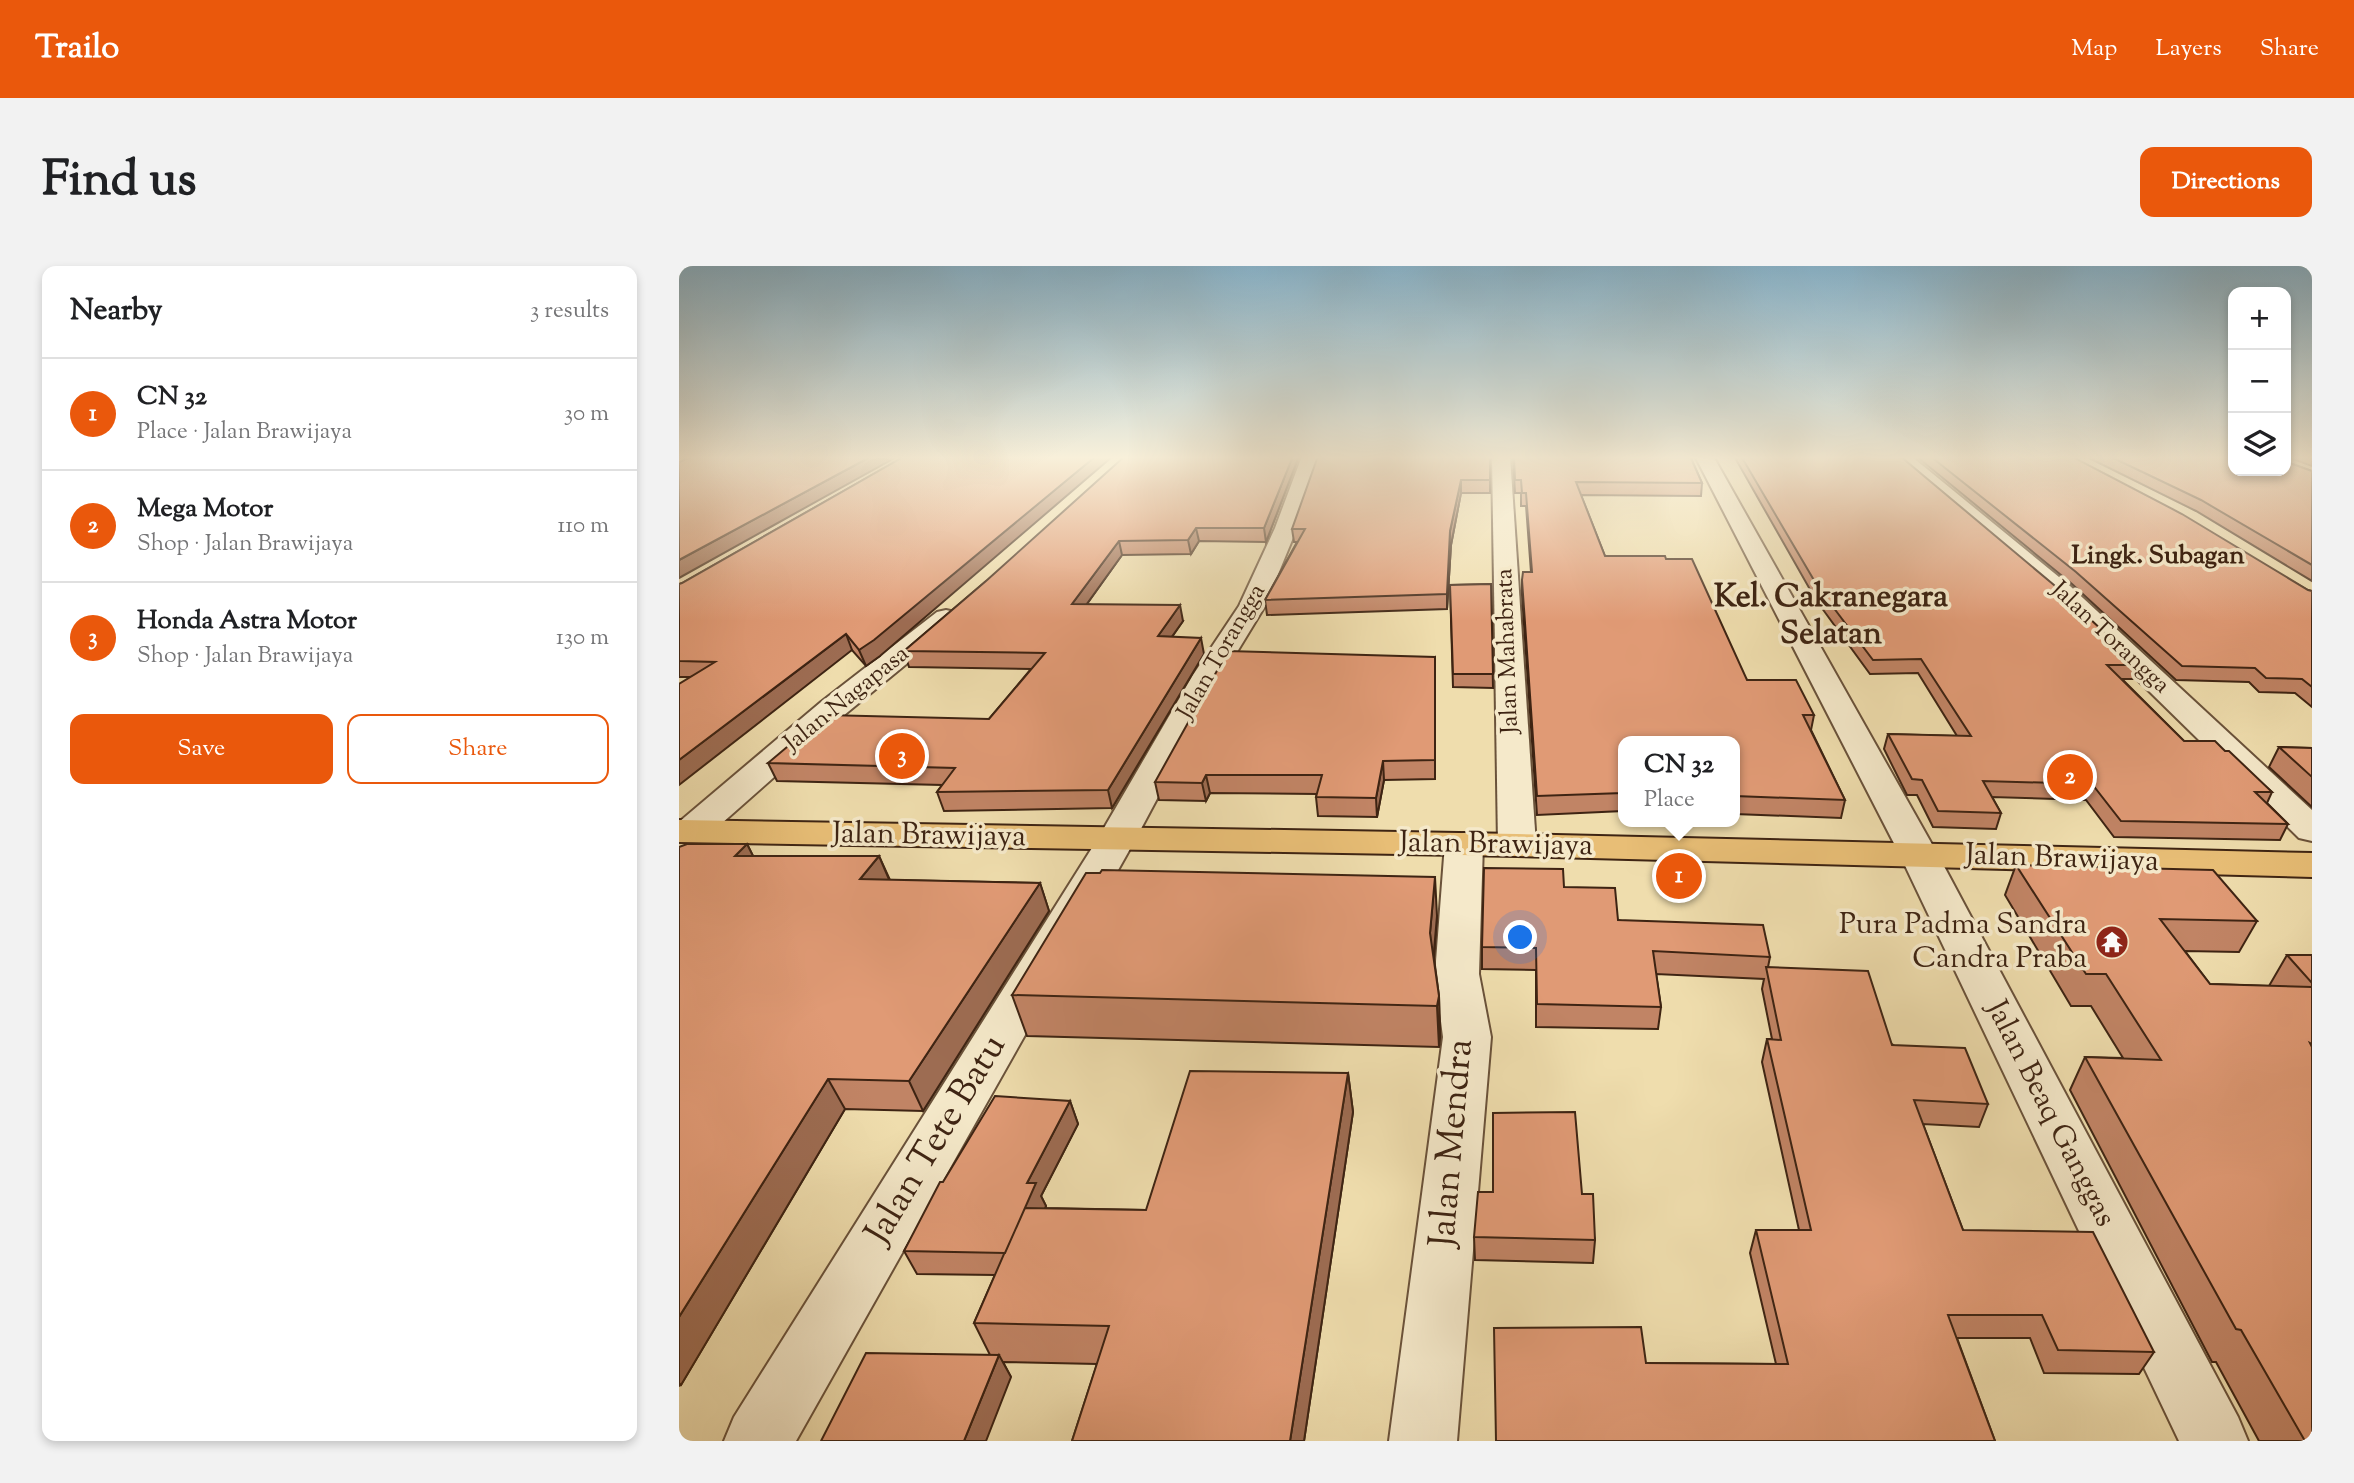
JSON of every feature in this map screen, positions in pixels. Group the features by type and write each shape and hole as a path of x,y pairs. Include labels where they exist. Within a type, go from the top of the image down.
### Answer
{"main road":[{"name":"Jalan Brawijaya","path":"697,831 1517,845 2312,865"}],"street":[{"name":"Jalan Torangga","path":"1116,840 1208,675 1252,606 1292,511"},
{"name":"Jalan Mahabrata","path":"1503,511 1517,845"},
{"name":"Jalan Beaq Ganggas","path":"1734,511 1919,855 2214,1441"},
{"name":"Jalan Torangga","path":"1968,511 2061,591 2312,830"},
{"name":"Jalan Nagapasa","path":"679,868 697,831 832,709 892,664 970,597"},
{"name":"Jalan Tete Batu","path":"758,1441 1116,840"},
{"name":"Jalan Mendra","path":"1423,1441 1467,1038 1457,974 1464,844"}],"building":[{"path":"679,511 770,511 679,560"},
{"path":"809,511 1030,511 874,640 859,650 846,634 679,760 679,684 715,662 679,661 679,584"},
{"path":"1064,511 1271,511 1264,528 1196,528 1188,540 1119,541 1072,604 1180,605 1158,636 1201,638 1108,790 937,792 955,768 768,763 825,715 989,719 1045,653 904,651"},
{"path":"1298,511 1454,511 1450,531 1447,594 1265,600 1305,529 1292,529"},
{"path":"1527,511 1587,511 1605,556 1692,559 1747,680 1796,680 1814,715 1803,715 1845,800 1740,796 1740,736 1618,736 1618,793 1537,796 1522,580 1523,572 1532,572"},
{"path":"1773,511 1965,511 2054,585 2139,665 2107,665 2184,741 2215,741 2225,751 2229,751 2272,792 2255,792 2288,824 2121,821 2092,784 1983,781 2001,813 1938,811 1922,780 1912,779 1888,734 1971,736 1921,659 1873,660 1818,587"},
{"path":"1999,511 2176,511 2312,591 2312,687 2302,679 2266,678 2255,668 2182,666 2076,572"},
{"path":"2220,511 2312,511 2312,565"},
{"path":"1491,584 1493,674 1453,674 1450,585"},
{"path":"1228,651 1435,657 1435,760 1383,761 1376,798 1316,797 1322,775 1206,775 1202,783 1155,782"},
{"path":"2279,747 2312,748 2312,777"},
{"path":"687,844 747,844 735,856 879,856 860,879 1040,883 909,1081 828,1079 679,1317 679,847"},
{"path":"2016,865 2213,870 2257,921 2160,919 2210,984 2312,987 2312,1441 2305,1441 2241,1330 2236,1329 2085,1057 2161,1060 2106,974 2086,974"},
{"path":"1484,868 1563,869 1564,887 1615,888 1618,920 1763,925 1770,957 1653,951 1661,1007 1537,1004 1536,948 1482,947"},
{"path":"1102,870 1435,877 1430,933 1439,996 1437,1006 1012,995 1086,873 1100,873"},
{"path":"2287,955 2312,955 2312,983"},
{"path":"1766,967 1868,971 1892,1045 1965,1048 1988,1104 1914,1100 1963,1230 2093,1232 2154,1352 2058,1350 2042,1315 1948,1315 1995,1441 1496,1441 1494,1328 1641,1327 1646,1363 1788,1364 1756,1230 1811,1230 1767,1039 1781,1040"},
{"path":"1190,1071 1348,1073 1290,1441 1072,1441 1109,1326 974,1323 1024,1208 1146,1210"},
{"path":"995,1096 1070,1101 1027,1183 1036,1183 1005,1253 904,1251 940,1182 943,1182"},
{"path":"1575,1112 1582,1194 1593,1194 1595,1240 1474,1237 1478,1192 1493,1192 1493,1113"},
{"path":"866,1353 999,1355 964,1441 821,1441"}],"place":[{"name":"Honda Astra Motor","path":"902,756"},
{"name":"Mega Motor","path":"2070,777"},
{"name":"CN 32","path":"1679,876"},
{"name":"Pura Padma Sandra Candra Praba","path":"2112,942"}],"district":[{"name":"Lingk. Subagan","path":"2158,556"},
{"name":"Kel. Cakranegara Selatan","path":"1831,616"}]}
